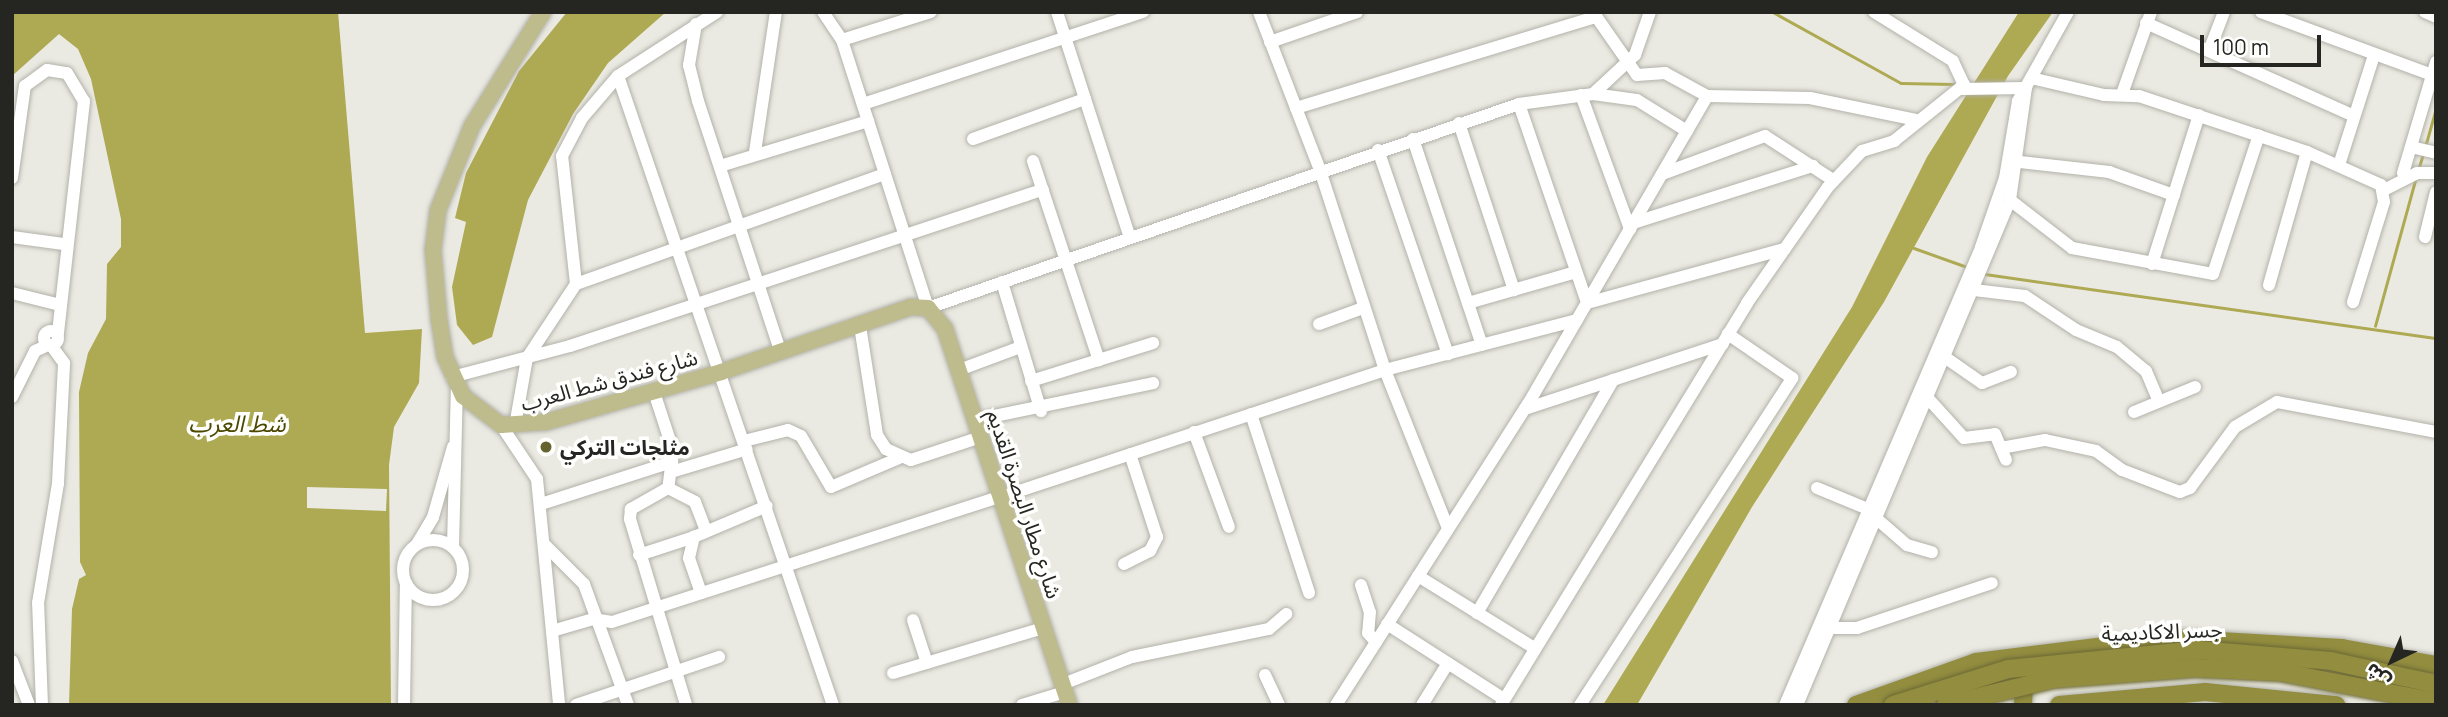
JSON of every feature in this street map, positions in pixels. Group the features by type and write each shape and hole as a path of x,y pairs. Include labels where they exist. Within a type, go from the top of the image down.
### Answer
{"highway":[{"path":"2203,638 2205,692"},
{"path":"1856,705 1944,671 2013,655 2203,638 2342,648 2436,665"},
{"name":"جسر الاكاديمية","path":"1894,705 2008,670 2198,650 2331,661 2436,684"},
{"path":"2013,655 2027,676 2023,705"},
{"name":"جسر الاكاديمية","path":"1945,705 2053,679 2194,667 2280,672 2436,702"},
{"path":"2059,705 2205,692 2336,705"}],"main road":[{"path":"454,383 434,267 443,192 472,126 543,12"},
{"name":"شارع فندق شط العرب","path":"454,383 508,426 654,392 911,307 933,313"},
{"name":"شارع مطار البصرة القديم","path":"933,313 959,370 1036,629 1062,697"},
{"name":"شارع مطار البصرة القديم","path":"933,313 972,440 997,498 1062,697"}],"street":[{"path":"576,284 562,156 582,118 618,76 718,12"},
{"path":"755,152 776,12"},
{"path":"823,12 842,40 903,235 933,313 1002,282 1378,150 1519,104 1587,95 1637,100 1686,131"},
{"path":"842,40 931,12"},
{"path":"1057,12 1129,238"},
{"path":"863,104 1143,12"},
{"path":"1259,12 1320,170 1385,370 1448,528"},
{"path":"1270,42 1357,12"},
{"path":"1587,95 1626,66 1650,12"},
{"path":"1874,12 1953,61 1962,72 1962,89"},
{"path":"1785,705 1823,628 1924,394 1999,197 2029,83 2068,12"},
{"path":"2209,51 2224,12"},
{"path":"2261,12 2432,75"},
{"path":"2425,12 2436,17"},
{"path":"1296,108 1594,14 1626,66 1637,75 1671,75 1707,96 1810,98 1916,120"},
{"path":"2122,93 2149,18 2209,51 2354,116"},
{"path":"696,24 689,65 781,352"},
{"path":"2339,165 2374,55"},
{"path":"2403,173 2436,62"},
{"path":"12,178 25,86 40,72 67,73 83,102 55,320 51,339 34,351 12,397"},
{"path":"618,76 680,245 833,705"},
{"path":"1924,394 1946,358 2010,200 2020,162 2029,83"},
{"path":"1387,624 1503,702 1726,339 1833,180 1862,151 1894,141 1916,120 1962,89 2006,89 2029,83 2122,93 2199,115 2307,152 2339,165 2384,190"},
{"path":"1587,95 1632,226"},
{"path":"1336,705 1525,409 1707,96"},
{"path":"973,139 1085,99"},
{"path":"1519,104 1587,303"},
{"path":"2152,264 2199,115"},
{"path":"720,166 755,152 868,121"},
{"path":"1459,123 1514,290"},
{"path":"2010,200 2064,245 2152,264 2215,273 2259,135"},
{"path":"1662,174 1766,136 1833,180"},
{"path":"1413,139 1482,345"},
{"path":"2411,146 2436,153"},
{"path":"1378,150 1448,354"},
{"path":"2269,285 2307,152"},
{"path":"1033,162 1069,259 1098,360"},
{"path":"2020,162 2109,172 2174,195"},
{"path":"1632,226 1813,166"},
{"path":"2353,302 2384,190 2417,173 2436,173"},
{"path":"559,705 541,504 534,467 508,426 527,358 576,284 885,174"},
{"path":"406,583 425,599 455,591 464,569 453,547 454,383 1043,190"},
{"path":"2425,237 2436,192"},
{"path":"12,237 64,244"},
{"path":"1587,303 1785,249"},
{"path":"1468,303 1576,272"},
{"path":"1002,282 1041,411"},
{"path":"1973,290 2025,296 2076,330 2117,347 2146,371 2159,401"},
{"path":"12,293 56,304"},
{"path":"1319,324 1363,308"},
{"path":"552,631 653,609 1385,370 1577,320"},
{"path":"860,326 877,435 899,458"},
{"path":"42,705 38,603 58,482 62,355 51,339"},
{"path":"1525,409 1726,339"},
{"path":"1580,705 1792,378 1726,339"},
{"path":"1031,381 1153,343"},
{"path":"959,370 1021,347"},
{"path":"1946,358 1982,383 2011,372"},
{"path":"1477,613 1613,380"},
{"path":"975,420 1041,411 1153,383"},
{"path":"2134,412 2196,387"},
{"path":"654,392 671,467 668,488"},
{"path":"1924,394 1964,438 1992,432 2004,454 2045,440 2096,450 2122,470 2180,492 2190,488 2235,426 2277,402 2435,430"},
{"path":"1251,414 1309,593"},
{"path":"541,504 788,430 801,436 831,486 899,458 972,440"},
{"path":"1194,432 1229,527"},
{"path":"404,705 406,583 403,567 433,517 454,443"},
{"path":"1124,564 1150,551 1157,537 1130,454"},
{"path":"668,488 695,502 705,528"},
{"path":"668,488 631,509 653,609 686,705"},
{"path":"1817,488 1873,515 1907,545 1932,552"},
{"path":"639,555 694,537 705,528 767,506"},
{"path":"694,537 689,558 701,593"},
{"path":"415,546 438,540 453,547"},
{"path":"545,545 581,580 600,620 628,705"},
{"path":"1418,576 1534,648"},
{"path":"1823,628 1857,628 1992,583"},
{"path":"1361,585 1370,612 1368,633 1376,642"},
{"path":"1021,705 1062,697 1140,655 1269,629 1286,614"},
{"path":"913,620 927,663"},
{"path":"1797,705 1823,628"},
{"path":"893,673 1036,629"},
{"path":"576,705 719,657"},
{"path":"12,662 29,705"},
{"path":"1422,705 1448,663"},
{"path":"1265,675 1279,705"}],"water":[{"name":"شط العرب","path":"12,12 338,12 365,333 422,329 419,383 394,427 389,465 391,705 69,705 72,609 79,579 86,575 80,562 79,392 88,353 106,319 107,264 121,247 121,219 91,79 78,49 59,34 12,76"},
{"path":"567,12 666,12 608,63 573,114 528,200 492,337 473,345 457,325 452,287 466,222 455,218 466,173 519,71"},
{"path":"2019,12 2053,12 2008,76 1884,302 1752,507 1637,705 1603,705 1852,307 1927,157"}],"pier":[{"path":"307,487 387,489 386,511 307,508"}],"waterway":[{"path":"1773,12 1901,83 1953,84"},
{"path":"2425,147 2436,108"},
{"path":"2419,167 2423,154"},
{"path":"2375,326 2415,181"},
{"path":"1914,248 1967,267"},
{"path":"1985,274 2436,338"}],"place":[{"name":"مثلجات التركي","path":"546,447"}]}
